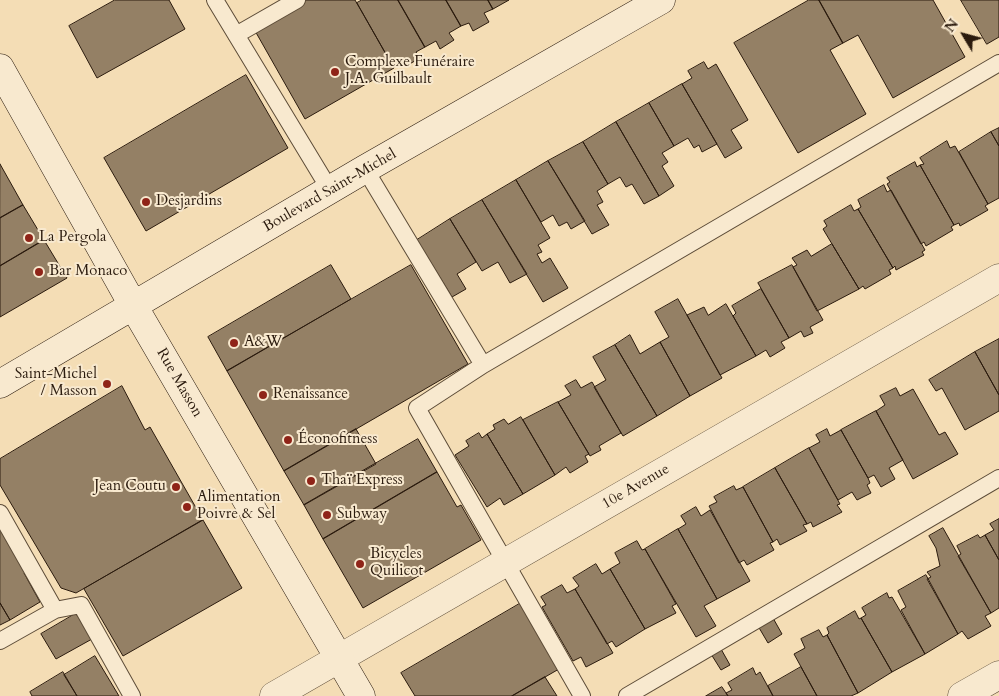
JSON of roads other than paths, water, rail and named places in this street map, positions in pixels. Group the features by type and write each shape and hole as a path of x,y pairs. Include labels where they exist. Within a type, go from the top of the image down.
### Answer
{"street":[{"name":"Boulevard Saint-Michel","path":"0,384 134,307 330,190 661,0"},
{"name":"Rue Masson","path":"0,68 134,307 361,696"},
{"name":"10e Avenue","path":"274,696 999,278"},
{"path":"962,696 999,674"}],"lane":[{"path":"215,0 330,190"},
{"path":"236,36 296,0"},
{"path":"582,696 417,408 483,365 999,63"},
{"path":"365,170 483,365"},
{"path":"627,696 999,478"},
{"path":"0,513 54,610"},
{"path":"0,641 54,610 81,605 132,696"}],"place":[{"name":"Complexe Funéraire J.A. Guilbault","path":"335,72"},
{"name":"Desjardins","path":"146,202"},
{"name":"La Pergola","path":"29,238"},
{"name":"Bar Monaco","path":"39,272"},
{"name":"A&W","path":"234,343"},
{"name":"Saint-Michel / Masson","path":"107,384"},
{"name":"Renaissance","path":"263,395"},
{"name":"Éconofitness","path":"288,440"},
{"name":"Thaï Express","path":"311,481"},
{"name":"Jean Coutu","path":"176,487"},
{"name":"Alimentation Poivre & Sel","path":"187,507"},
{"name":"Subway","path":"327,515"},
{"name":"Bicycles Quilicot","path":"360,564"}]}
